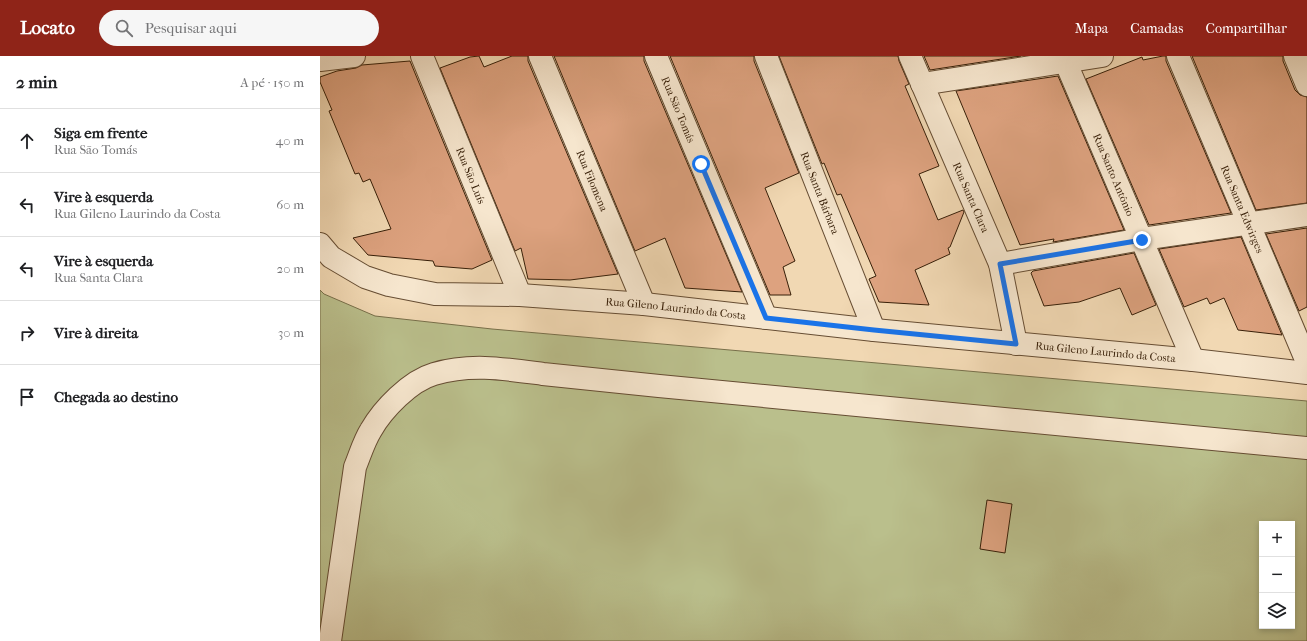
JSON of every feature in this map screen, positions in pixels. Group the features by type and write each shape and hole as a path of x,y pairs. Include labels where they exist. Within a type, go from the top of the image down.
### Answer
{"street":[{"path":"320,60 354,56"},
{"name":"Rua São Luís","path":"422,56 520,295"},
{"name":"Rua Filomena","path":"540,56 644,304"},
{"name":"Rua São Tomás","path":"656,56 766,318"},
{"name":"Rua Santa Bárbara","path":"766,56 874,330"},
{"name":"Rua Santa Clara","path":"910,56 1000,264 1016,344"},
{"path":"922,84 1065,59 1102,56"},
{"name":"Rua Santa Edwirges","path":"1178,56 1307,362"},
{"path":"1295,56 1307,85"},
{"name":"Rua Santo Antônio","path":"1065,59 1193,360"},
{"path":"1000,264 1248,223 1307,215"},
{"name":"Rua Gileno Laurindo da Costa","path":"320,244 331,257 365,277 389,285 435,294 520,295 644,304 874,330 1193,360 1307,373"},
{"path":"330,641 355,467 363,446 371,429 383,413 416,381 451,369 483,367 650,385 1008,417 1307,448"}],"green space":[{"path":"320,290 324,294 375,316 492,329 1307,401 1307,641 320,641"}],"building":[{"path":"479,56 484,67 512,56 528,56 528,61 618,274 570,280 528,279 521,248 515,251 440,68 470,57"},
{"path":"554,56 644,56 644,61 742,292 685,288 665,238 635,251"},
{"path":"670,56 754,56 754,61 799,173 765,188 795,261 783,267 791,295 770,295"},
{"path":"779,56 898,56 909,84 905,86 939,166 919,174 938,220 963,210 964,212 950,247 948,248 950,254 915,270 929,305 879,302 869,279 876,276 841,194 837,195 824,163 822,164"},
{"path":"924,56 1021,56 930,70"},
{"path":"1166,56 1166,61 1231,213 1149,225 1086,79 1142,57 1143,60"},
{"path":"1192,56 1283,56 1283,61 1295,90 1300,95 1307,97 1307,203 1256,210"},
{"path":"410,61 492,260 472,269 435,266 433,261 368,255 353,238 391,229 370,179 363,182 359,173 355,174 329,111 332,110 320,82 320,77 337,71 356,68 362,65"},
{"path":"1058,76 1124,230 1053,242 1054,239 1020,245 956,91"},
{"path":"1307,228 1307,307 1299,311 1266,234"},
{"path":"1241,237 1282,335 1238,330 1224,298 1210,304 1207,298 1184,307 1159,249"},
{"path":"1134,253 1156,305 1132,315 1120,288 1079,302 1044,306 1031,273 1033,271"},
{"path":"987,500 1012,504 1005,553 980,549"}],"route":[{"path":"701,164 766,318 1016,344 1000,264 1142,240"}]}
